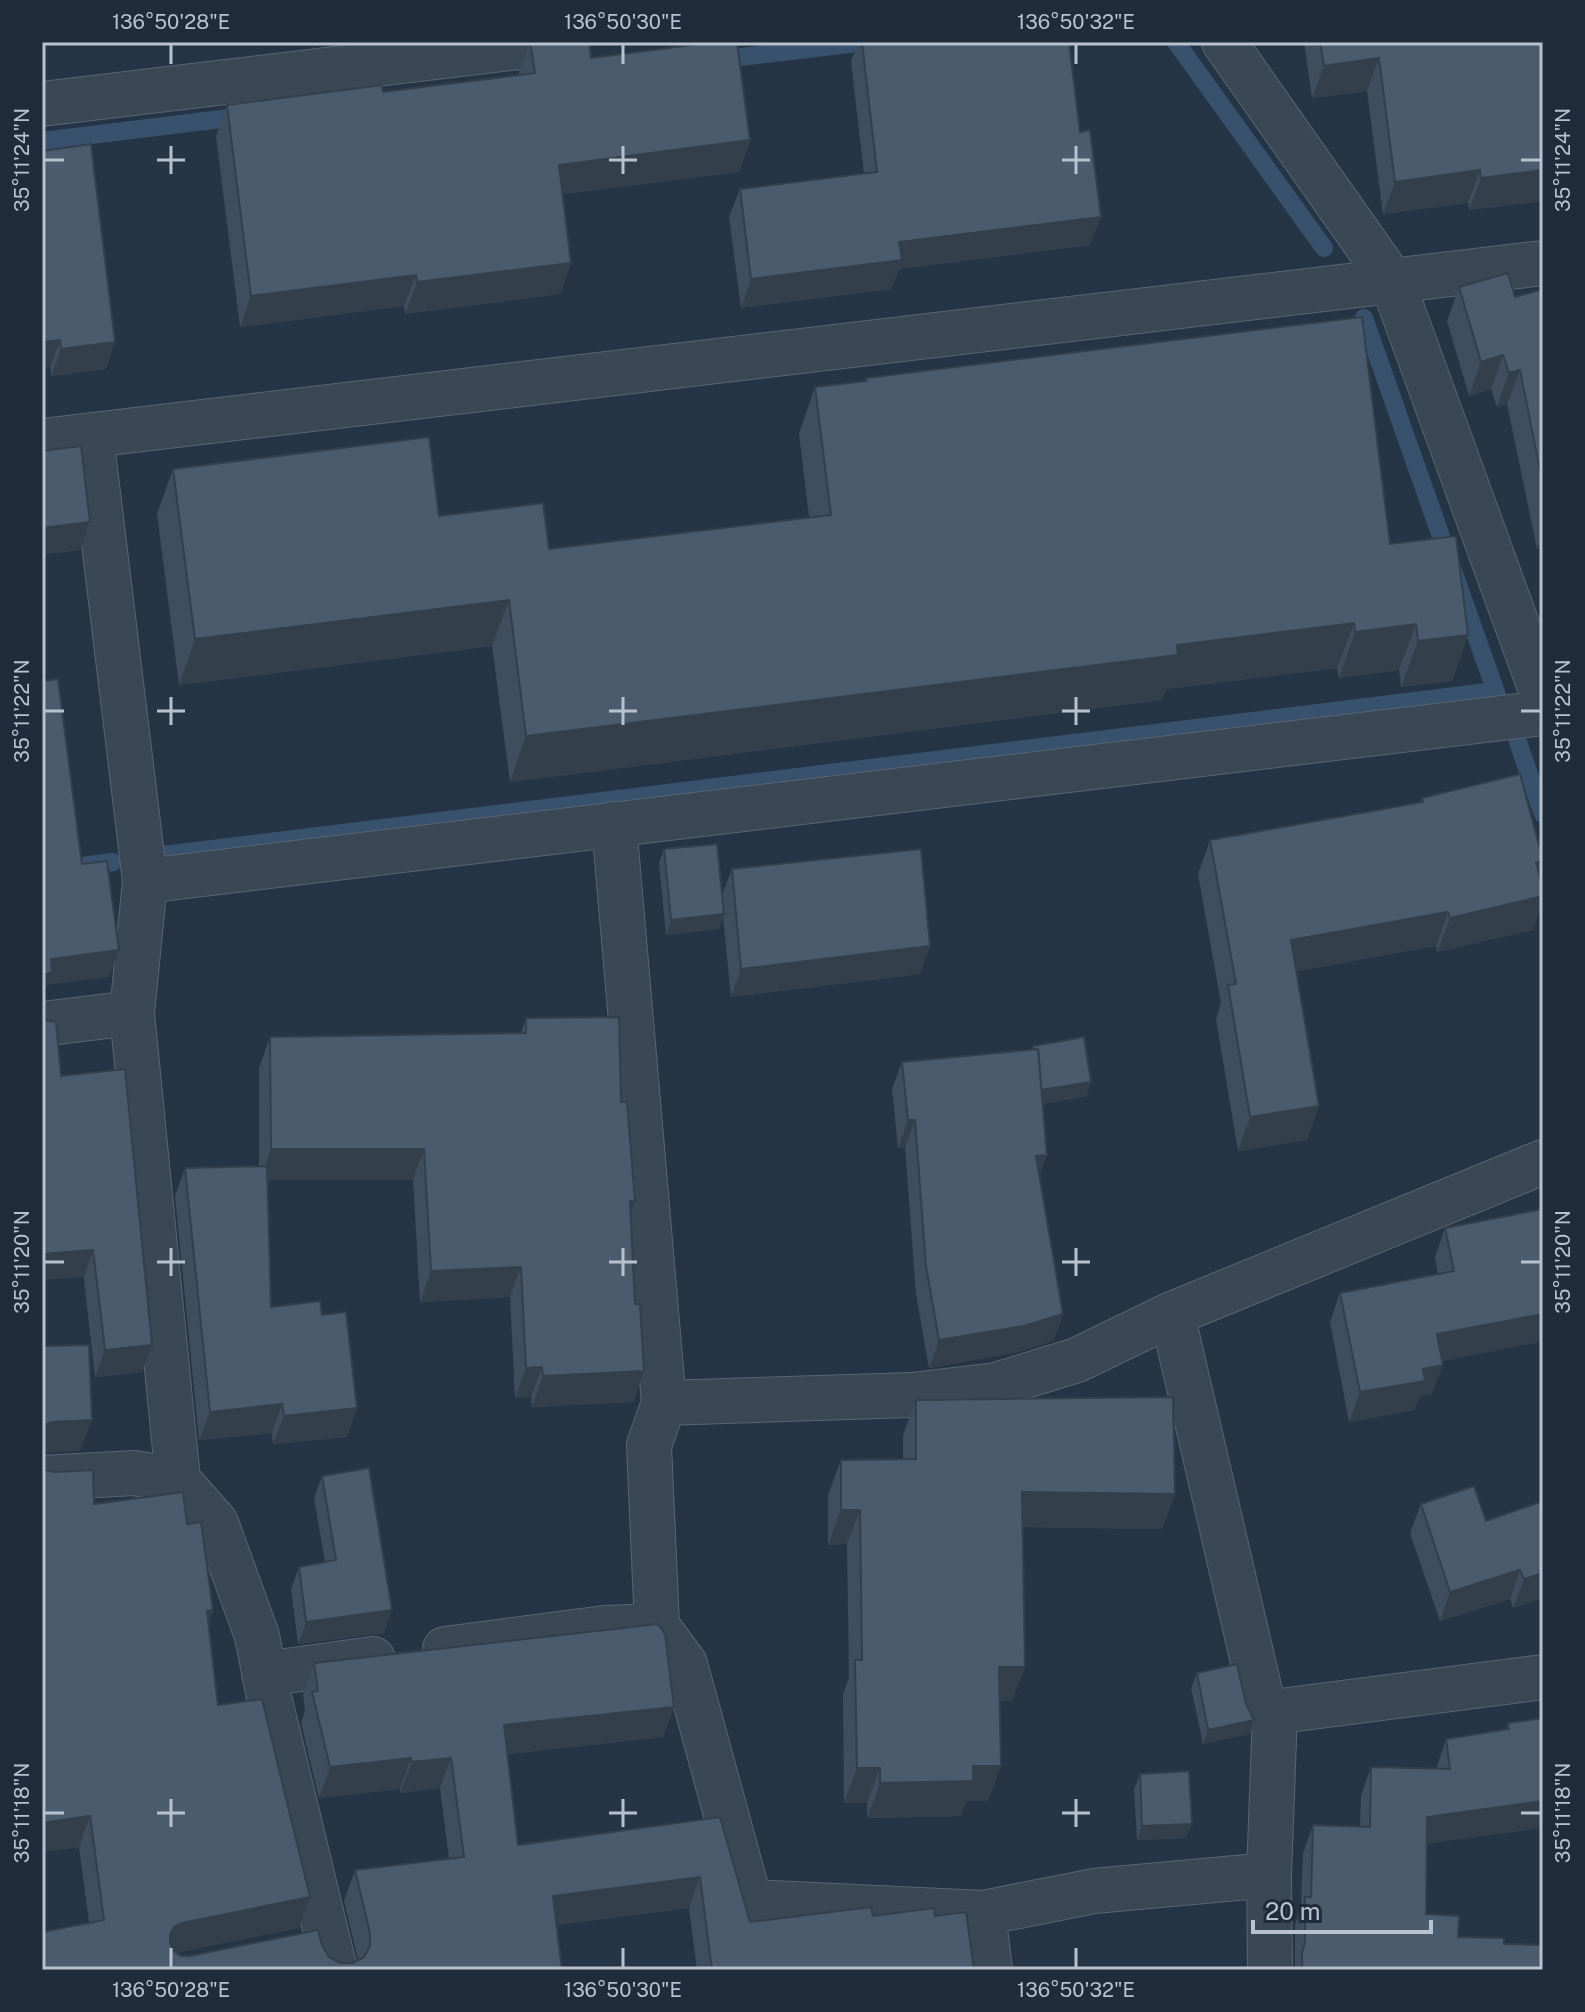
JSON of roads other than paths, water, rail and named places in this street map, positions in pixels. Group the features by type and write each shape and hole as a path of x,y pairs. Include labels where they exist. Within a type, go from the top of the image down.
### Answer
{"street":[{"path":"42,104 560,42"},
{"path":"1224,42 1392,281 1543,696"},
{"path":"42,441 1543,263"},
{"path":"91,436 145,881 132,1013 178,1480 216,1523 257,1636 335,1970"},
{"path":"145,881 1543,713"},
{"path":"614,824 664,1403 649,1445 657,1626 685,1664 750,1902 983,1913 1094,1891 1269,1875"},
{"path":"42,1024 132,1013"},
{"path":"664,1403 912,1395 996,1385 1077,1360 1172,1314 1543,1162"},
{"path":"1172,1314 1265,1713 1543,1677"},
{"path":"42,1478 134,1473 178,1480"},
{"path":"264,1674 605,1628 657,1626"},
{"path":"1270,1970 1269,1875 1275,1712"},
{"path":"983,1913 990,1970"}],"waterway":[{"path":"716,60 867,42"},
{"path":"1176,42 1324,248"},
{"path":"42,141 246,116"},
{"path":"1364,318 1498,698"},
{"path":"155,856 1495,691"},
{"path":"1518,742 1543,814"},
{"path":"42,871 113,862"}]}
